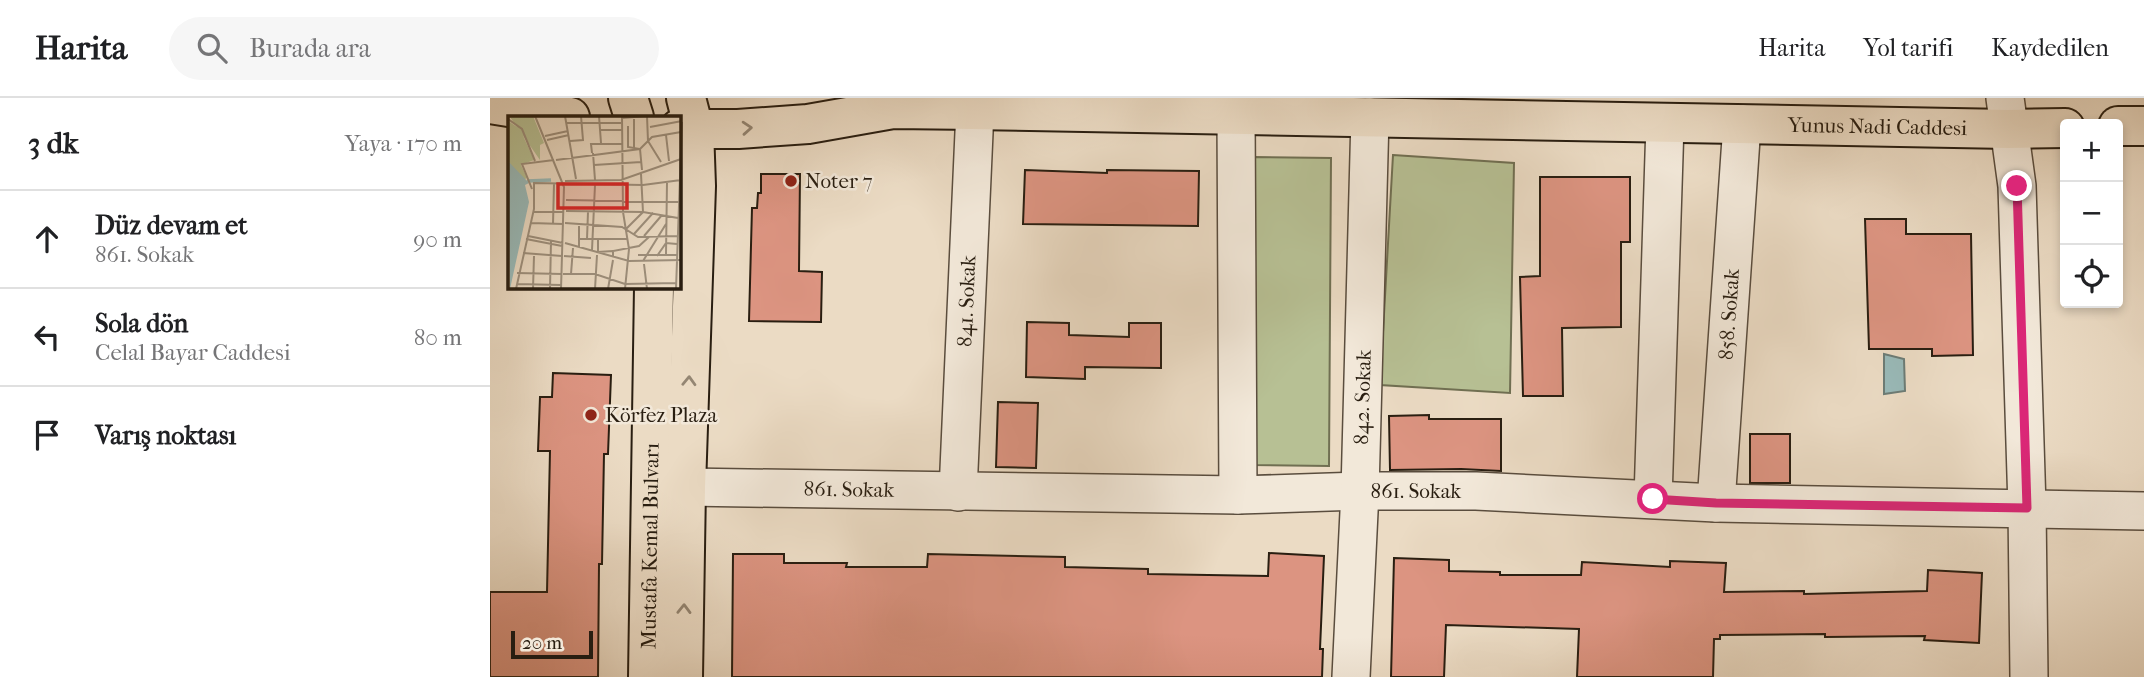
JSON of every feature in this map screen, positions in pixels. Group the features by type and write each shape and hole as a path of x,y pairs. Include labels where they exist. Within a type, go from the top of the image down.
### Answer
{"main road":[{"path":"490,103 529,98"},
{"path":"628,98 634,116"},
{"name":"Yunus Nadi Caddesi","path":"841,98 893,109"},
{"path":"490,103 564,116"},
{"name":"Yunus Nadi Caddesi","path":"686,118 738,129 808,124 893,109 1536,118 1665,124 1742,124 2007,114 2060,127"},
{"name":"Mustafa Kemal Bulvarı","path":"683,677 696,186 686,118"},
{"path":"2123,127 2144,126"},
{"name":"Mustafa Kemal Bulvarı","path":"648,677 654,289"}],"street":[{"name":"841. Sokak","path":"958,492 975,110"},
{"path":"2007,114 2017,186 2027,508 2029,677"},
{"path":"1236,115 1238,495"},
{"name":"842. Sokak","path":"1351,677 1360,491 1370,117"},
{"path":"1653,499 1665,124"},
{"name":"858. Sokak","path":"1716,503 1742,124"},
{"name":"861. Sokak","path":"686,487 1238,495 1476,491 1716,503 2144,511"}],"green space":[{"path":"1393,155 1514,163 1510,393 1380,385"},
{"path":"1254,157 1331,158 1329,466 1252,465"}],"water":[{"path":"1884,354 1904,359 1905,391 1884,394"}],"building":[{"path":"1025,170 1107,173 1107,170 1199,171 1198,226 1023,224"},
{"path":"761,174 800,174 799,271 822,272 821,322 749,321 752,208 757,208 758,193 761,193"},
{"path":"1540,177 1630,177 1630,242 1621,242 1621,327 1562,328 1563,396 1523,396 1520,277 1540,276"},
{"path":"1865,219 1906,219 1906,234 1971,234 1973,355 1932,356 1932,349 1869,349"},
{"path":"1027,322 1069,323 1069,335 1129,337 1129,323 1161,323 1161,368 1085,367 1085,379 1026,377"},
{"path":"553,373 611,375 608,454 604,454 602,564 599,564 598,677 490,677 490,592 547,592 550,451 538,451 540,397 552,397"},
{"path":"998,402 1038,403 1036,468 996,467"},
{"path":"1429,415 1429,419 1501,419 1501,471 1390,470 1389,416"},
{"path":"1750,434 1790,434 1790,483 1750,483"},
{"path":"1269,553 1324,556 1320,649 1323,649 1322,677 732,677 733,554 784,554 784,563 847,563 846,567 927,567 928,554 1065,557 1065,567 1148,569 1148,574 1268,576"},
{"path":"1394,558 1449,560 1449,571 1500,572 1500,575 1581,575 1582,562 1670,567 1670,561 1726,563 1724,592 1804,591 1804,594 1927,591 1928,570 1982,573 1979,643 1924,640 1925,636 1720,635 1720,639 1714,639 1713,677 1577,677 1579,629 1446,625 1444,677 1391,677"}],"place":[{"name":"Noter 7","path":"791,181"},
{"name":"Körfez Plaza","path":"591,415"}],"route":[{"path":"1653,499 1716,503 2027,508 2017,186"}]}
